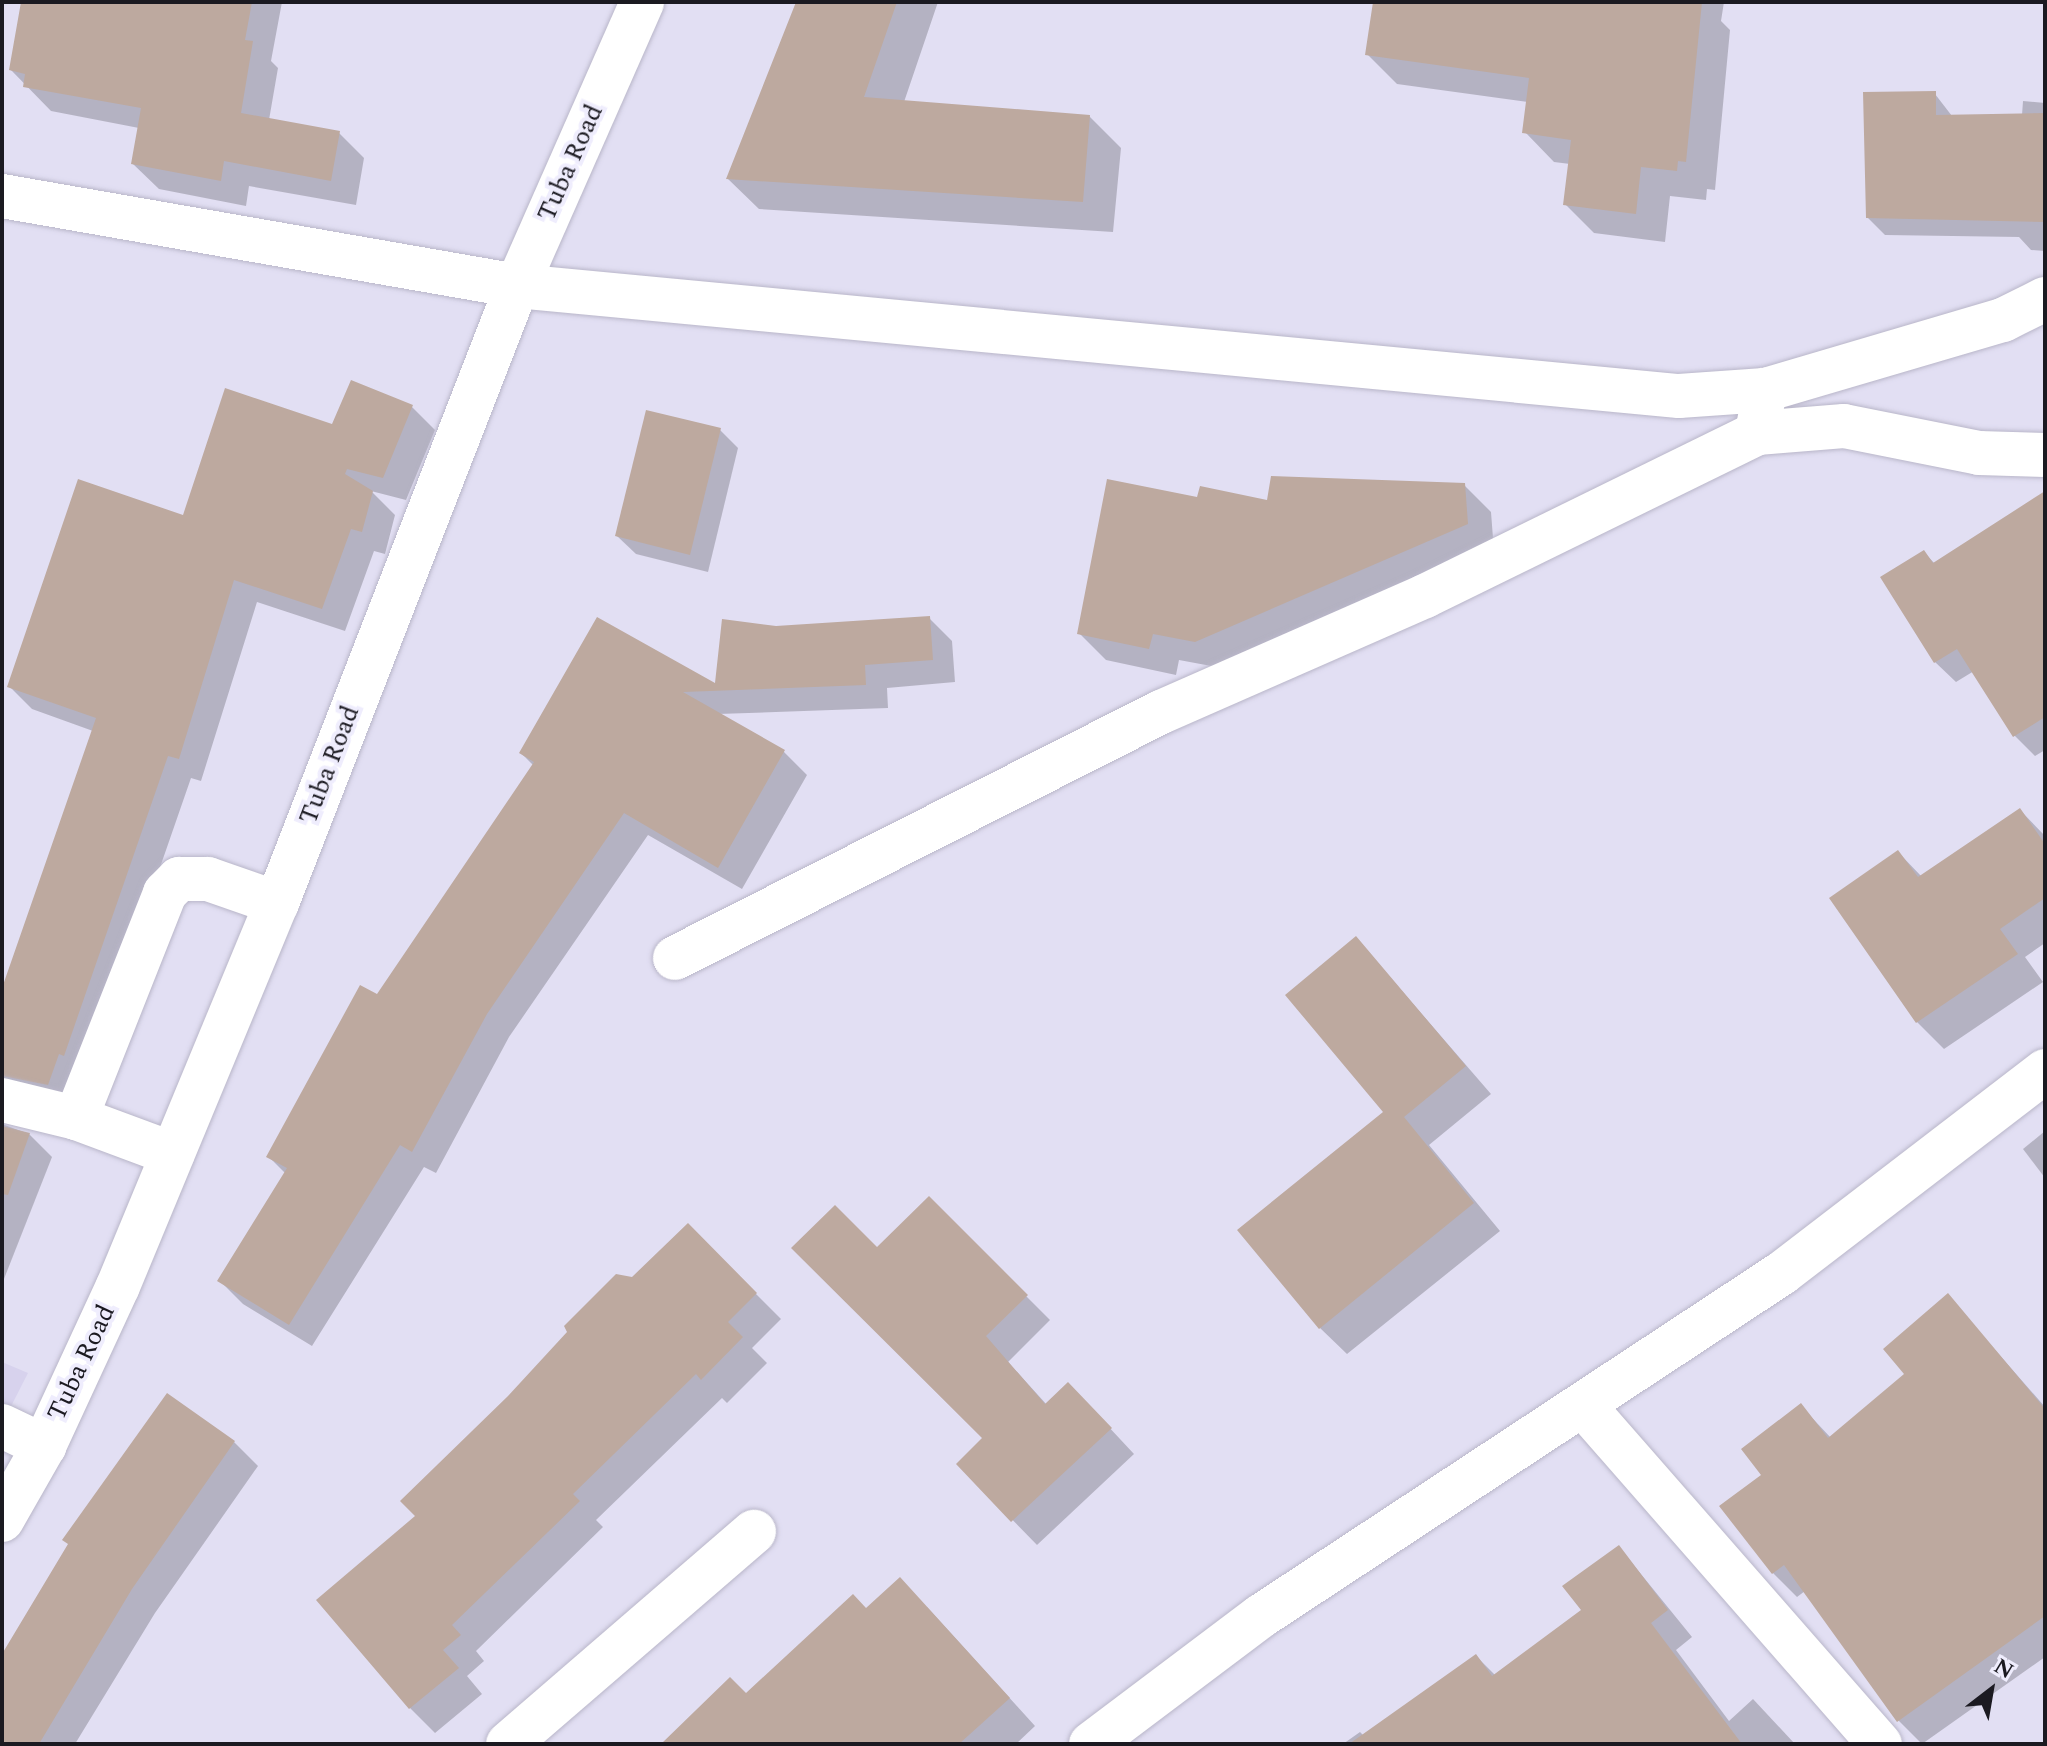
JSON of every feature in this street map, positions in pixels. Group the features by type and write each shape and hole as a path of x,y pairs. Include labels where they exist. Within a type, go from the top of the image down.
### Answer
{"street":[{"name":"Tuba Road","path":"2,1520 44,1446 173,1154 277,903 517,286 642,2"},
{"path":"2,196 517,286 1679,396 1765,390 2003,320 2045,299"},
{"path":"1757,433 1765,390"},
{"path":"675,958 1161,712 1425,596 1757,433 1844,426 1979,453 2045,455"},
{"path":"76,1118 165,893 179,879 208,879 277,903"},
{"path":"1091,1744 1261,1616 1782,1273 2045,1071"},
{"path":"2,1100 76,1118 173,1154"},
{"path":"1583,1405 1880,1744"},
{"path":"2,1426 44,1446"},
{"path":"508,1744 754,1532"}],"shaded area":[{"path":"2,1362 28,1373 2,1424"}],"building":[{"path":"21,2 252,2 245,40 253,41 241,113 340,131 331,181 224,161 221,181 131,164 141,108 23,87 25,74 9,70"},
{"path":"796,2 897,2 864,97 1090,115 1083,202 726,179"},
{"path":"1373,2 1702,2 1686,162 1678,161 1677,171 1641,167 1636,214 1563,205 1571,140 1522,133 1529,78 1365,55"},
{"path":"1936,91 1936,115 2045,113 2045,222 1866,218 1863,92"},
{"path":"351,380 413,405 383,478 347,469 345,474 373,491 362,532 351,529 322,609 234,580 179,759 168,756 64,1056 59,1054 48,1085 2,1076 2,988 96,718 7,687 78,479 183,515 225,388 332,424"},
{"path":"646,410 721,428 690,555 615,536"},
{"path":"1271,476 1465,483 1468,524 1195,642 1153,634 1149,649 1077,634 1107,479 1197,497 1200,486 1267,500"},
{"path":"2045,491 2045,717 2013,737 1957,649 1934,663 1880,577 1924,550 1933,563"},
{"path":"930,616 933,660 865,665 866,685 683,692 785,750 718,868 624,813 487,1014 412,1152 400,1145 289,1325 217,1281 287,1168 266,1157 360,985 377,994 534,762 519,753 597,617 715,683 722,619 776,626"},
{"path":"2020,808 2045,844 2045,898 2000,929 2018,954 1916,1023 1829,898 1898,850 1918,877"},
{"path":"1356,936 1466,1066 1404,1117 1474,1203 1319,1329 1237,1230 1383,1112 1285,995"},
{"path":"2,1126 30,1133 8,1195 2,1194"},
{"path":"929,1196 1028,1295 986,1336 1045,1404 1068,1382 1112,1428 1011,1522 956,1464 982,1438 791,1248 835,1205 877,1247"},
{"path":"688,1223 757,1293 728,1322 743,1337 701,1380 696,1374 573,1494 580,1501 452,1625 461,1635 443,1650 459,1668 409,1709 316,1600 415,1516 400,1501 508,1396 567,1332 564,1326 616,1274 632,1277"},
{"path":"1948,1293 2045,1409 2045,1616 1897,1722 1784,1565 1772,1574 1719,1506 1761,1475 1741,1449 1801,1403 1828,1438 1904,1374 1883,1349"},
{"path":"167,1393 235,1441 132,1589 39,1744 2,1744 2,1654 68,1544 62,1540"},
{"path":"1619,1545 1668,1610 1651,1623 1742,1744 1349,1744 1476,1654 1492,1676 1581,1610 1562,1586"},
{"path":"900,1577 1010,1698 959,1744 661,1744 730,1677 746,1693 853,1594 866,1608"}]}
